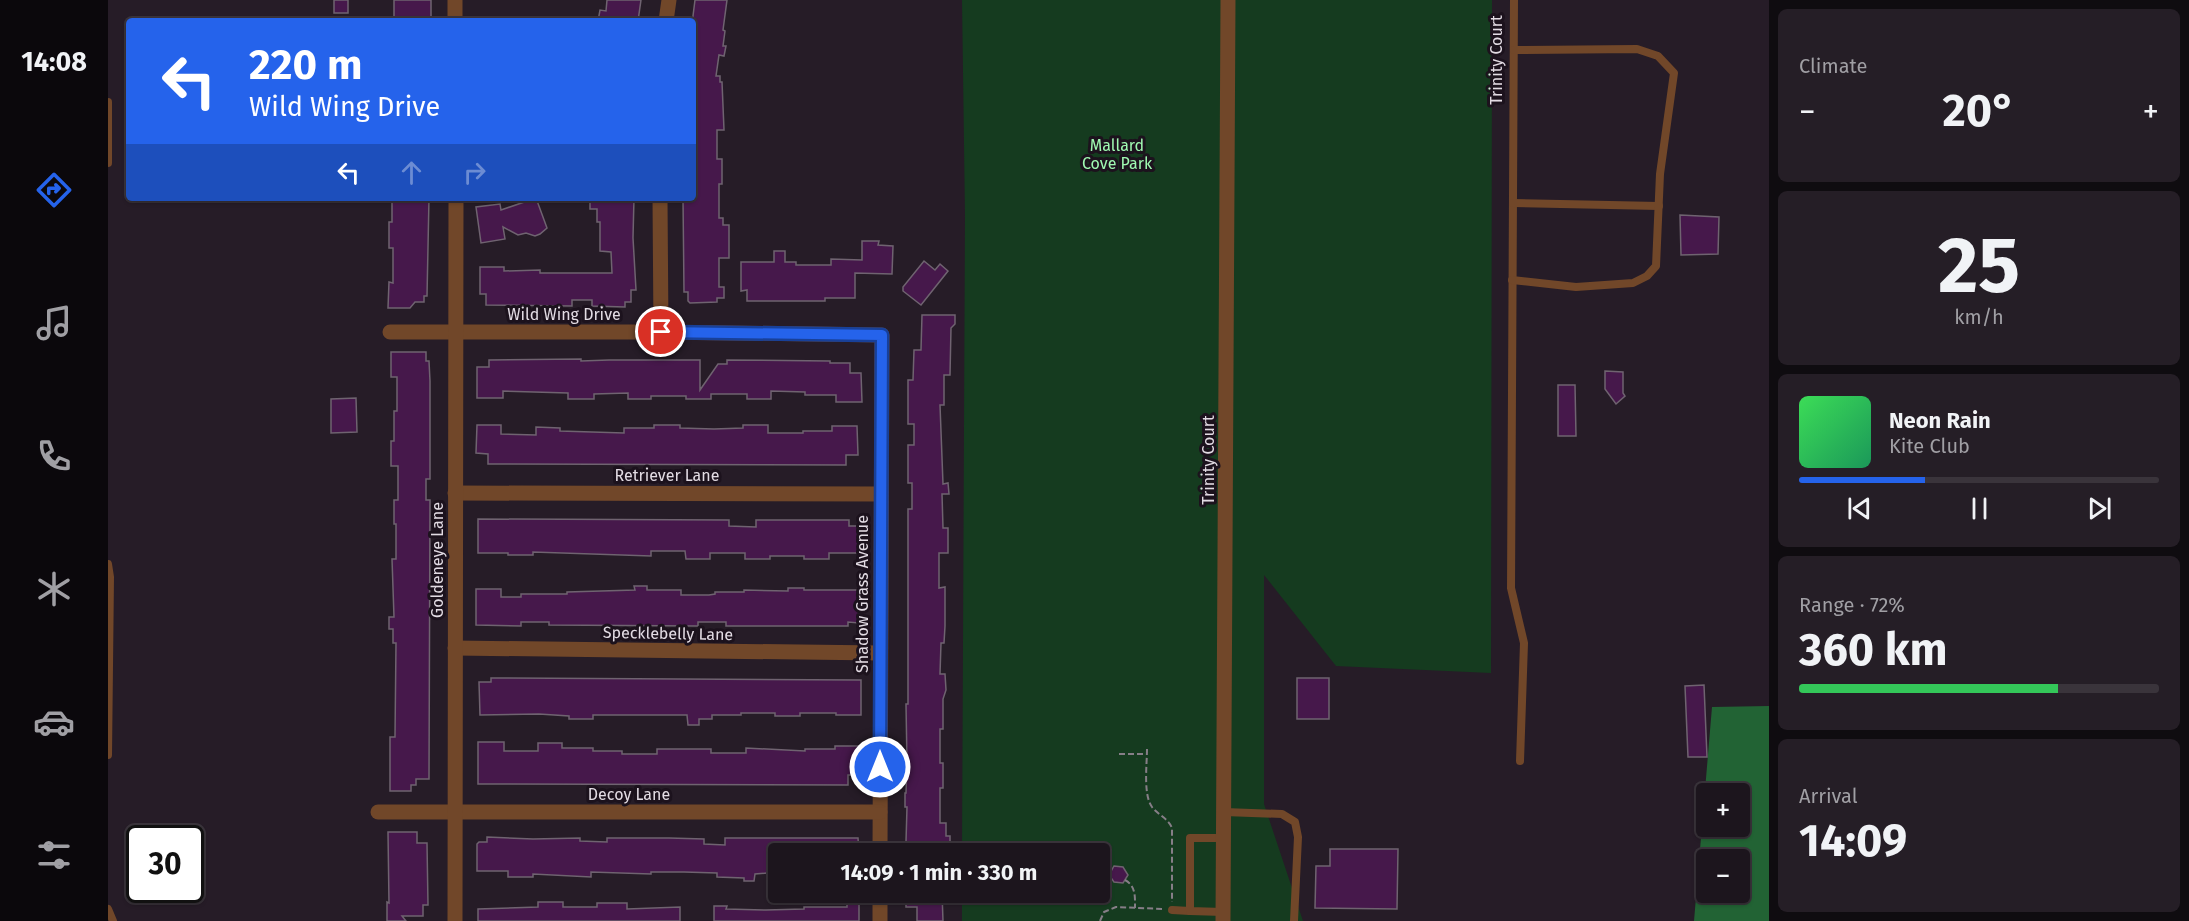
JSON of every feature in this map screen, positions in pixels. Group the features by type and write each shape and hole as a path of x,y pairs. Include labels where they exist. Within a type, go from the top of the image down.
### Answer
{"street":[{"path":"455,0 455,18"},
{"path":"666,18 669,0"},
{"name":"Trinity Court","path":"1223,916 1228,0"},
{"name":"Goldeneye Lane","path":"455,921 456,201"},
{"path":"660,201 661,332"},
{"name":"Wild Wing Drive","path":"390,332 882,335"},
{"name":"Shadow Grass Avenue","path":"880,843 882,335"},
{"name":"Retriever Lane","path":"454,493 880,494"},
{"name":"Specklebelly Lane","path":"455,648 880,653"},
{"name":"Decoy Lane","path":"378,813 880,813"},
{"path":"880,903 880,921"}],"lane":[{"name":"Trinity Court","path":"1514,0 1511,588 1524,643 1520,761"},
{"path":"1512,280 1576,286 1633,283 1647,276 1656,266 1660,174 1674,73 1658,56 1637,49 1514,50"},
{"path":"108,102 108,164"},
{"path":"1513,202 1659,206"},
{"path":"108,564 110,577 108,755"},
{"path":"1224,812 1282,814 1295,822 1298,837 1294,921"},
{"path":"1190,911 1190,838 1224,838"},
{"path":"108,909 113,921"},
{"path":"1172,910 1223,916"}],"path":[{"path":"1100,921 1104,912 1116,908 1172,910 1172,828 1170,823 1152,806 1147,796 1147,749"},
{"path":"1119,754 1147,754"},
{"path":"1125,880 1133,888 1135,908"}],"green space":[{"name":"Mallard Cove Park","path":"962,0 1492,0 1491,673 1336,666 1264,575 1264,804 1303,921 962,921 962,903 1110,903 1110,843 962,843 965,216"},
{"path":"1769,706 1769,921 1694,921 1696,897 1696,903 1750,903 1750,849 1700,849 1701,837 1750,837 1750,783 1706,783 1712,707"}],"building":[{"path":"334,0 348,0 348,13 334,13"},
{"path":"394,0 431,0 431,18 394,18"},
{"path":"607,0 641,0 638,18 599,18 600,10 606,11"},
{"path":"695,0 727,0 723,30 725,31 723,46 726,46 724,56 719,55 716,76 720,76 720,82 722,82 724,130 717,130 717,159 722,159 719,218 723,218 723,225 729,225 729,258 719,258 719,287 724,287 724,298 717,298 717,302 690,303 688,292 684,292 683,201 696,201 696,18 693,16"},
{"path":"392,201 429,201 427,296 424,296 424,302 415,302 410,308 388,308 389,282 393,283 393,248 389,248 389,222 392,222"},
{"path":"527,201 537,201 547,228 535,236 526,233 518,235 503,227 505,239 481,243 476,207 500,204 501,210"},
{"path":"590,201 634,201 636,290 631,290 631,302 625,302 625,307 592,306 592,300 572,300 572,306 486,305 486,294 480,294 480,267 504,267 504,271 540,270 540,273 612,273 611,252 600,251 600,222 597,222 597,209 590,209"},
{"path":"1680,215 1719,217 1718,254 1681,255"},
{"path":"862,241 879,241 878,245 893,246 892,274 855,273 855,298 825,298 825,301 747,301 747,290 741,291 741,262 774,262 774,251 785,251 785,262 796,262 796,265 831,265 831,259 862,260"},
{"path":"924,261 935,270 940,264 948,271 921,305 903,291 903,287"},
{"path":"922,315 955,315 955,324 951,328 950,375 944,375 944,405 940,405 943,484 948,483 949,494 942,494 943,528 948,528 948,553 939,553 939,588 945,587 945,626 944,643 941,643 940,674 945,674 946,690 943,699 943,729 940,729 943,788 940,788 940,823 946,823 946,836 950,836 950,843 906,842 908,509 912,509 912,483 908,483 908,445 914,445 914,424 908,424 908,380 913,380 914,350 921,350"},
{"path":"391,352 426,352 430,381 430,479 426,479 426,500 430,500 429,779 416,779 416,785 411,785 411,791 390,791 390,737 395,737 396,643 393,643 393,629 389,629 389,617 394,617 392,559 396,559 396,524 394,524 394,500 398,500 398,466 391,466 394,411 397,411 397,377 391,377"},
{"path":"581,359 581,361 700,360 700,390 718,364 727,364 727,360 850,363 850,373 861,373 862,402 836,402 836,395 805,395 805,392 771,391 771,399 747,399 747,394 711,394 711,399 651,396 651,399 628,399 628,393 594,394 594,399 568,399 568,393 503,391 503,398 477,398 477,367 489,367 489,360"},
{"path":"1605,371 1623,372 1625,396 1616,404 1605,389"},
{"path":"1558,385 1575,385 1576,436 1558,436"},
{"path":"356,398 357,432 331,433 331,399"},
{"path":"477,425 501,425 501,434 536,435 536,427 560,428 560,431 624,433 624,428 654,428 654,425 714,429 743,428 743,425 768,425 768,433 803,433 803,431 832,431 832,426 857,426 858,455 846,455 846,465 488,464 488,454 476,453"},
{"path":"478,519 729,520 729,526 756,527 756,520 849,520 849,526 860,526 859,553 829,553 829,559 770,556 770,559 745,559 745,553 710,553 710,559 686,559 685,551 651,551 651,556 533,552 533,555 478,553"},
{"path":"634,586 647,586 647,590 681,590 681,595 709,595 715,592 744,592 744,590 788,591 788,588 859,590 859,623 848,622 848,626 726,626 726,622 698,622 698,626 549,625 549,622 521,622 521,626 476,625 476,589 501,589 501,597 521,597 521,594 635,590"},
{"path":"491,678 861,680 861,715 800,713 800,716 775,716 775,713 741,713 741,715 712,715 712,719 699,719 699,725 688,725 687,715 593,715 593,719 569,719 569,716 539,714 480,715 479,682 491,682"},
{"path":"1297,678 1329,678 1329,719 1297,719"},
{"path":"1704,685 1707,757 1688,757 1685,686"},
{"path":"478,742 504,742 504,751 538,751 538,743 562,743 562,748 593,748 593,751 622,751 622,754 657,754 657,749 711,749 711,753 746,753 746,748 805,751 805,749 835,749 835,746 860,746 860,775 848,775 848,785 478,784"},
{"path":"388,832 417,832 417,843 427,843 428,905 423,905 423,916 402,916 406,921 387,921"},
{"path":"487,837 580,838 580,841 607,842 607,838 704,839 704,844 725,845 725,838 858,838 858,843 768,843 768,873 755,874 754,881 744,881 744,878 717,877 717,873 684,872 651,872 651,874 591,872 591,877 533,874 533,877 508,877 508,871 477,871 477,844 487,842"},
{"path":"1330,849 1398,849 1397,909 1315,908 1316,866 1330,866"},
{"path":"1114,866 1123,867 1128,875 1123,883 1114,882 1110,873"},
{"path":"538,902 563,902 563,907 597,907 597,903 627,903 627,909 680,907 680,921 478,921 478,909 538,907"},
{"path":"847,903 859,903 859,921 714,921 714,906 727,906 726,909 766,910 847,907"},
{"path":"906,903 942,903 943,921 917,921 917,907 906,907"}],"route":[{"path":"661,332 882,335 880,767"}]}
